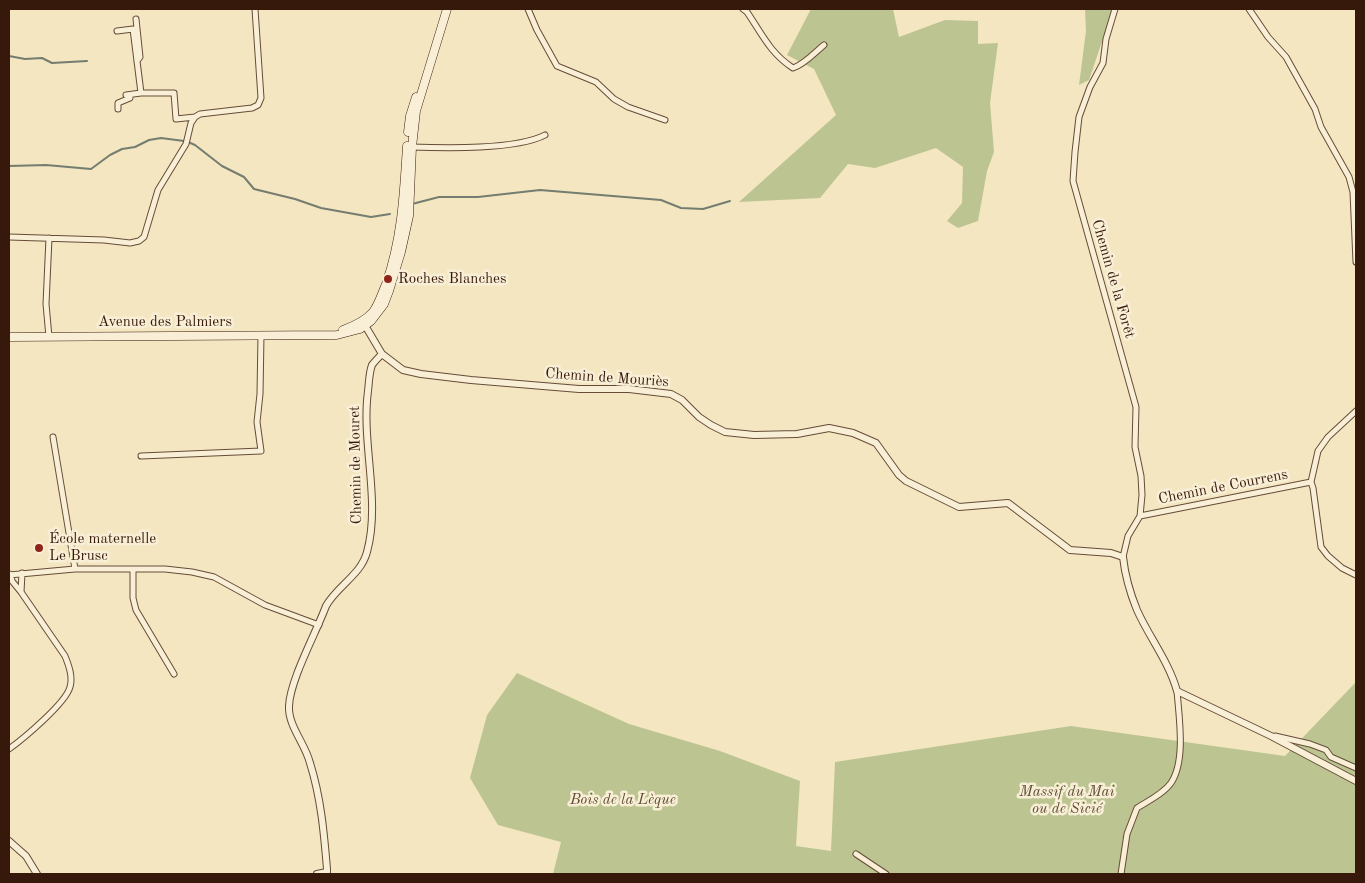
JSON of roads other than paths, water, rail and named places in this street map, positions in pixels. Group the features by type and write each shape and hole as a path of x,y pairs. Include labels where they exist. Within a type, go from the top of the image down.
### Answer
{"main road":[{"path":"364,323 377,315 384,304 402,252 409,216 411,110 429,60 443,9"},
{"path":"410,147 416,111 447,9"},
{"name":"Avenue des Palmiers","path":"9,337 322,334 347,333 364,323"}],"street":[{"path":"118,109 118,103 130,98 128,95 141,93 174,93 176,119 195,117 200,114 252,108 258,105 261,98 255,9"},
{"path":"528,9 537,30 557,66 596,82 614,99 628,107 665,120"},
{"path":"743,9 750,16 772,50 780,59 793,68 808,60 824,45"},
{"name":"Chemin de la Forêt","path":"1115,9 1106,39 1103,63 1090,87 1079,117 1074,152 1073,181 1136,407 1135,447 1141,476 1142,495 1140,516 1128,536 1123,557"},
{"path":"1249,9 1268,37 1286,57 1315,108 1321,127 1349,177 1353,192 1356,262"},
{"path":"136,19 140,57 137,61"},
{"path":"117,31 132,29 141,93"},
{"path":"9,237 139,242 144,237 158,190 186,144 191,123 195,117"},
{"path":"410,147 470,147 522,143 535,141 545,135"},
{"path":"1354,209 1356,215"},
{"path":"49,238 46,304 49,336"},
{"name":"Chemin de Mouriès","path":"364,323 382,354 403,370 421,374 512,384 579,389 629,389 671,394 682,400 711,425 725,432 754,435 797,434 829,428 853,433 876,443 898,475 906,481 959,508 1008,504 1070,550 1111,553 1123,557"},
{"path":"140,456 261,451 257,422 262,335"},
{"name":"Chemin de Mouret","path":"316,874 329,873 320,803 306,749 291,723 290,697 332,597 357,571 367,552 371,514 366,403 370,370 382,354"},
{"name":"Chemin de Courrens","path":"1356,411 1328,437 1318,451 1311,482 1321,547 1342,568 1356,575"},
{"path":"53,437 75,569"},
{"name":"Chemin de Courrens","path":"1140,516 1311,482"},
{"path":"1121,874 1127,834 1136,808 1154,798 1171,784 1177,769 1180,752 1177,691 1170,672 1136,609 1126,578 1123,557"},
{"path":"9,749 40,723 64,699 70,690 71,684 69,666 65,656 9,575 75,569 168,569 214,577 265,605 319,625"},
{"path":"133,569 133,598 136,610 174,674"},
{"path":"21,592 22,574"},
{"path":"1177,691 1271,736 1356,781"},
{"path":"1271,736 1310,744 1326,750 1331,757 1356,768"},
{"path":"9,841 26,856 37,874"},
{"path":"856,854 886,874"}],"waterway":[{"path":"9,56 25,59 42,58 52,63 87,61"},
{"path":"9,166 46,165 91,169 110,155 122,149 135,147 149,140 161,138 184,141"},
{"path":"188,142 195,145 222,166 244,177 254,189 295,199 321,208 371,217 390,214"},
{"path":"412,204 439,197 478,197 540,190 661,200 681,208 703,209 730,201"}],"place":[{"name":"Roches Blanches","path":"388,279"},
{"name":"École maternelle Le Brusc","path":"39,548"}],"park label":[{"name":"Bois de la Lèque","path":"623,800"},
{"name":"Massif du Mai ou de Sicié","path":"1067,800"}]}
